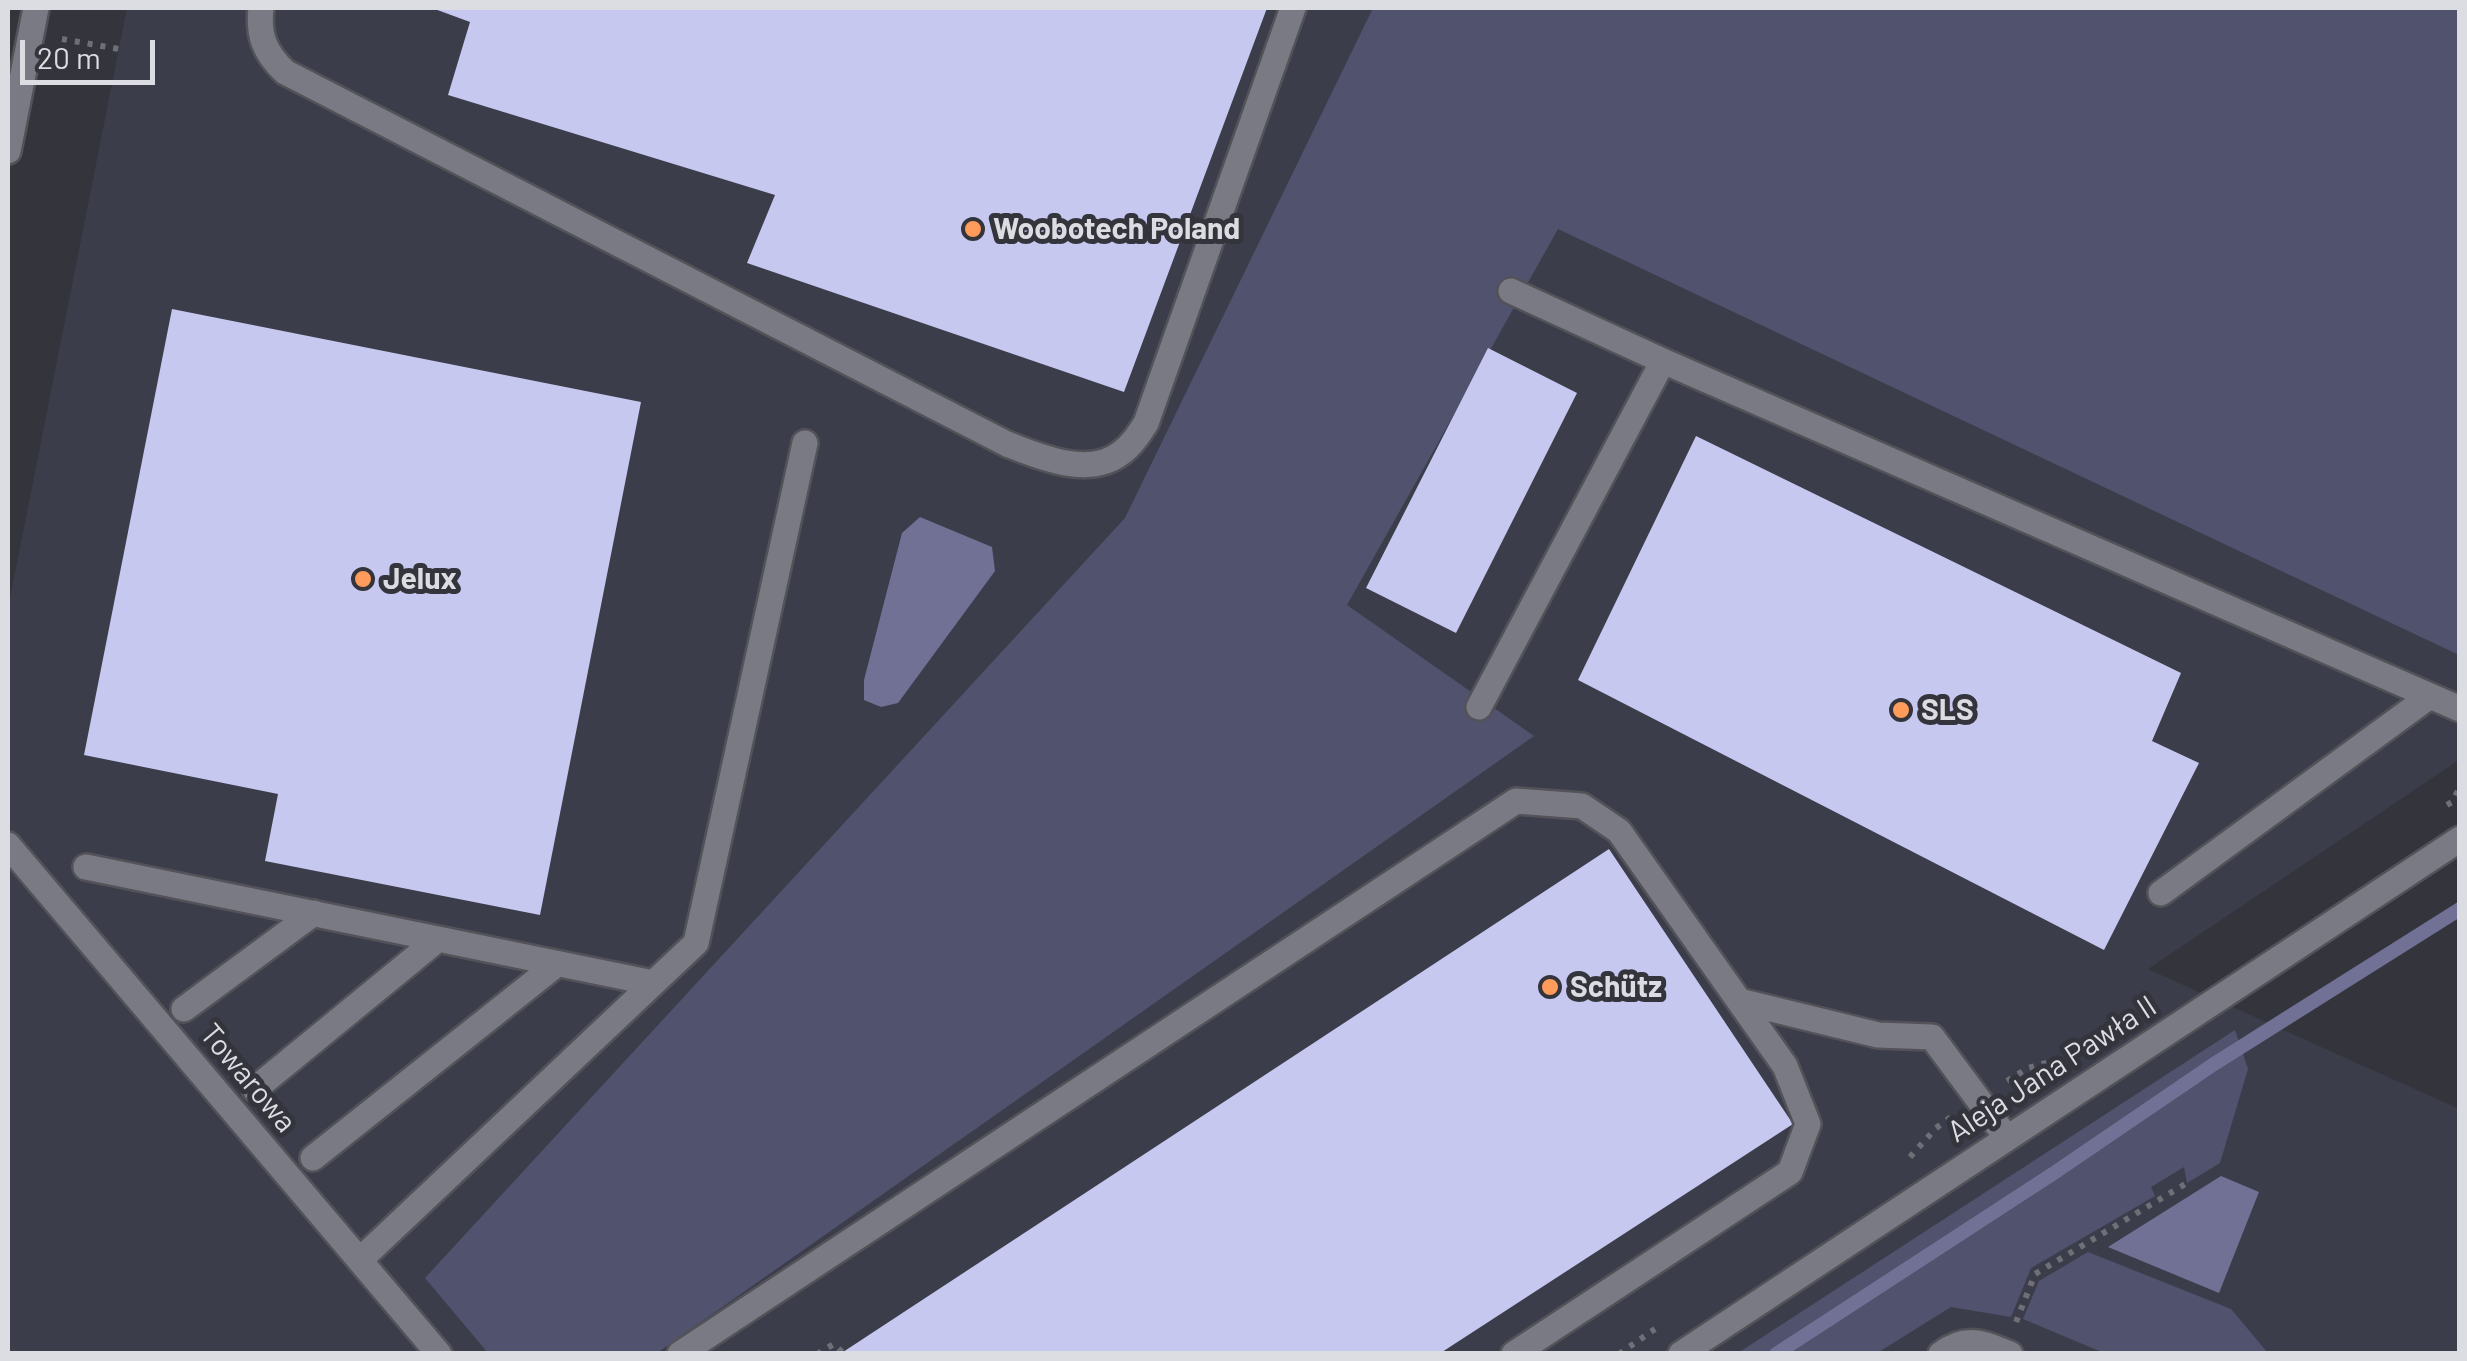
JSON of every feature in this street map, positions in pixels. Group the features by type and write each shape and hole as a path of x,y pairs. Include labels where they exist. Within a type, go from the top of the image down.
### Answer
{"street":[{"path":"8,151 36,8"},
{"path":"261,8 265,49 285,72 1008,444 1036,456 1080,465 1119,456 1146,422 1292,8"},
{"path":"1512,291 1663,361 2460,709"},
{"path":"1479,708 1663,361"},
{"path":"360,1260 696,943 804,443"},
{"path":"2162,893 2430,696"},
{"path":"680,1354 1516,800 1582,806 1619,831 1785,1066 1808,1124 1790,1172 1514,1354"},
{"name":"Aleja Jana Pawła II","path":"1681,1354 2460,839"},
{"name":"Towarowa","path":"8,845 438,1354"},
{"path":"86,868 653,983"},
{"path":"184,1010 314,913"},
{"path":"255,1089 438,939"},
{"path":"313,1158 557,964"},
{"path":"1739,1001 1878,1034 1932,1037 2007,1138"},
{"path":"1941,1354 1950,1347 1979,1341 2007,1352"}],"path":[{"path":"31,34 119,49"},
{"path":"2007,1352 2035,1274 2187,1183"},
{"path":"817,1354 834,1344 842,1352"}],"shaded area":[{"path":"127,8 2459,8 2459,760 2148,969 2459,1109 2459,1353 8,1354 8,608"},
{"path":"1373,8 2459,8 2459,655 1558,229 1347,605 1534,736 657,1353 488,1353 425,1278 1125,518"},
{"path":"920,517 992,547 995,571 898,703 881,707 864,700 864,680 902,533"},
{"path":"2235,1030 2248,1069 2220,1163 2187,1183 2184,1167 2151,1187 2155,1196 2031,1268 2011,1317 1951,1307 1877,1353 1738,1353"},
{"path":"2221,1176 2259,1192 2219,1293 2108,1247"},
{"path":"2088,1252 2231,1309 2268,1353 2104,1353 2023,1319 2039,1281"}],"building":[{"name":"Woobotech Poland","path":"432,8 1267,8 1124,392 747,263 775,195 448,95 470,22"},
{"name":"Jelux","path":"172,309 641,402 540,915 265,861 278,794 84,755"},
{"path":"1488,348 1577,393 1456,633 1366,588"},
{"name":"SLS","path":"1696,436 2181,673 2152,741 2199,763 2104,950 1578,680"},
{"name":"Schütz","path":"1609,849 1793,1124 1439,1354 840,1354"}],"waterway":[{"path":"1776,1354 2214,1064 2460,909"}],"place":[{"name":"Woobotech Poland","path":"973,229"},
{"name":"Jelux","path":"363,579"},
{"name":"SLS","path":"1901,710"},
{"name":"Schütz","path":"1550,987"}]}
